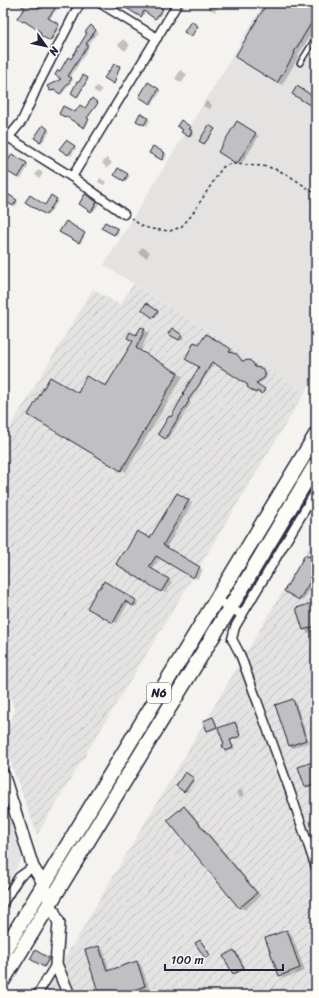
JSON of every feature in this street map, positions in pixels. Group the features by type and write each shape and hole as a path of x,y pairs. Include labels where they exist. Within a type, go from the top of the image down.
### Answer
{"highway":[{"name":"N6","path":"3,952 316,435"},
{"name":"N6","path":"3,980 50,903 236,611 316,464"}],"street":[{"path":"80,3 38,85 22,121 6,136 72,177 124,214"},
{"path":"100,3 157,38"},
{"path":"72,177 178,3"},
{"path":"316,491 236,611 235,627 232,639 240,654 291,794 316,868"},
{"path":"216,599 236,611"},
{"path":"3,774 33,867 44,884 58,923 56,964 69,995"},
{"path":"3,903 19,877 33,867"},
{"path":"37,995 56,964"}],"lane":[{"path":"300,63 316,37"}],"path":[{"path":"124,214 142,226 151,229 170,231 181,227 222,168 226,165 233,164 269,167 277,170 316,194"}],"shaded area":[{"path":"264,3 316,3 316,374 305,392 104,265"},
{"path":"133,284 305,392 37,835 9,758 8,726 15,712 3,676 3,439 93,289 120,305"},
{"path":"316,535 316,995 43,995 153,809"},
{"path":"3,794 24,855 3,891"}],"building":[{"path":"17,3 32,3 41,9 44,3 59,3 48,18 59,24 50,41 40,35 41,32 17,18 25,8"},
{"path":"118,3 155,3 163,9 155,19 144,11 141,17"},
{"path":"267,3 316,3 316,17 277,83 235,57"},
{"path":"191,21 198,26 191,37 184,32"},
{"path":"91,25 96,30 86,44 88,45 68,76 72,78 60,94 54,90 50,91 47,86 61,79 55,75 58,70 60,71 68,57 71,59 87,33 85,32"},
{"path":"114,64 120,66 114,84 104,78"},
{"path":"83,75 88,78 77,97 71,93"},
{"path":"148,82 159,89 150,104 139,97"},
{"path":"297,86 316,98 316,109 292,94"},
{"path":"92,98 98,103 87,118 89,119 84,128 59,114 63,106 75,112 80,105 85,108"},
{"path":"140,113 148,118 144,125 136,121"},
{"path":"181,120 191,127 189,129 192,131 189,137 181,132 183,130 177,126"},
{"path":"237,121 256,133 237,164 218,152"},
{"path":"43,125 48,129 40,142 34,138"},
{"path":"209,125 215,129 204,144 199,141"},
{"path":"66,140 75,146 68,155 59,149"},
{"path":"153,146 165,153 162,160 149,153"},
{"path":"12,154 27,163 18,178 3,169"},
{"path":"118,168 128,174 124,181 114,175"},
{"path":"3,191 17,200 13,206 3,200"},
{"path":"85,194 97,202 91,212 79,204"},
{"path":"30,195 45,205 51,195 57,199 46,215 25,202"},
{"path":"66,221 85,233 79,243 59,232"},
{"path":"105,222 118,229 114,235 101,228"},
{"path":"146,303 158,311 153,318 142,310"},
{"path":"141,327 145,329 136,348 178,373 121,471 28,415 50,377 78,393 86,376 106,386 133,341 127,338 130,332 136,335"},
{"path":"172,328 182,335 179,340 168,334"},
{"path":"206,334 231,349 229,352 237,354 242,361 249,360 255,367 263,369 265,373 264,378 256,383 265,389 262,394 257,391 256,393 247,387 248,385 212,362 165,439 158,434 169,416 171,417 184,394 183,393 199,367 185,359 194,342 199,344"},
{"path":"177,493 189,500 163,545 200,567 193,578 156,556 149,567 169,579 161,592 116,564 137,531 150,538"},
{"path":"316,546 316,572 299,600 284,591 305,555 309,557"},
{"path":"104,581 136,600 133,606 125,601 113,623 87,608 98,588 100,588"},
{"path":"316,602 316,626 303,630 296,608"},
{"path":"293,699 306,740 289,746 275,705"},
{"path":"213,717 217,727 207,731 203,721"},
{"path":"235,722 240,736 230,740 233,748 225,751 218,728"},
{"path":"313,762 316,772 316,783 305,787 298,767"},
{"path":"185,772 194,778 184,792 176,786"},
{"path":"184,806 257,893 239,908 167,820"},
{"path":"287,930 300,968 279,976 265,938"},
{"path":"200,940 210,955 205,958 195,943"},
{"path":"99,946 107,971 137,961 145,986 118,995 99,995 85,950"},
{"path":"35,950 49,958 44,967 30,959"},
{"path":"234,950 244,968 233,974 223,956"}]}
